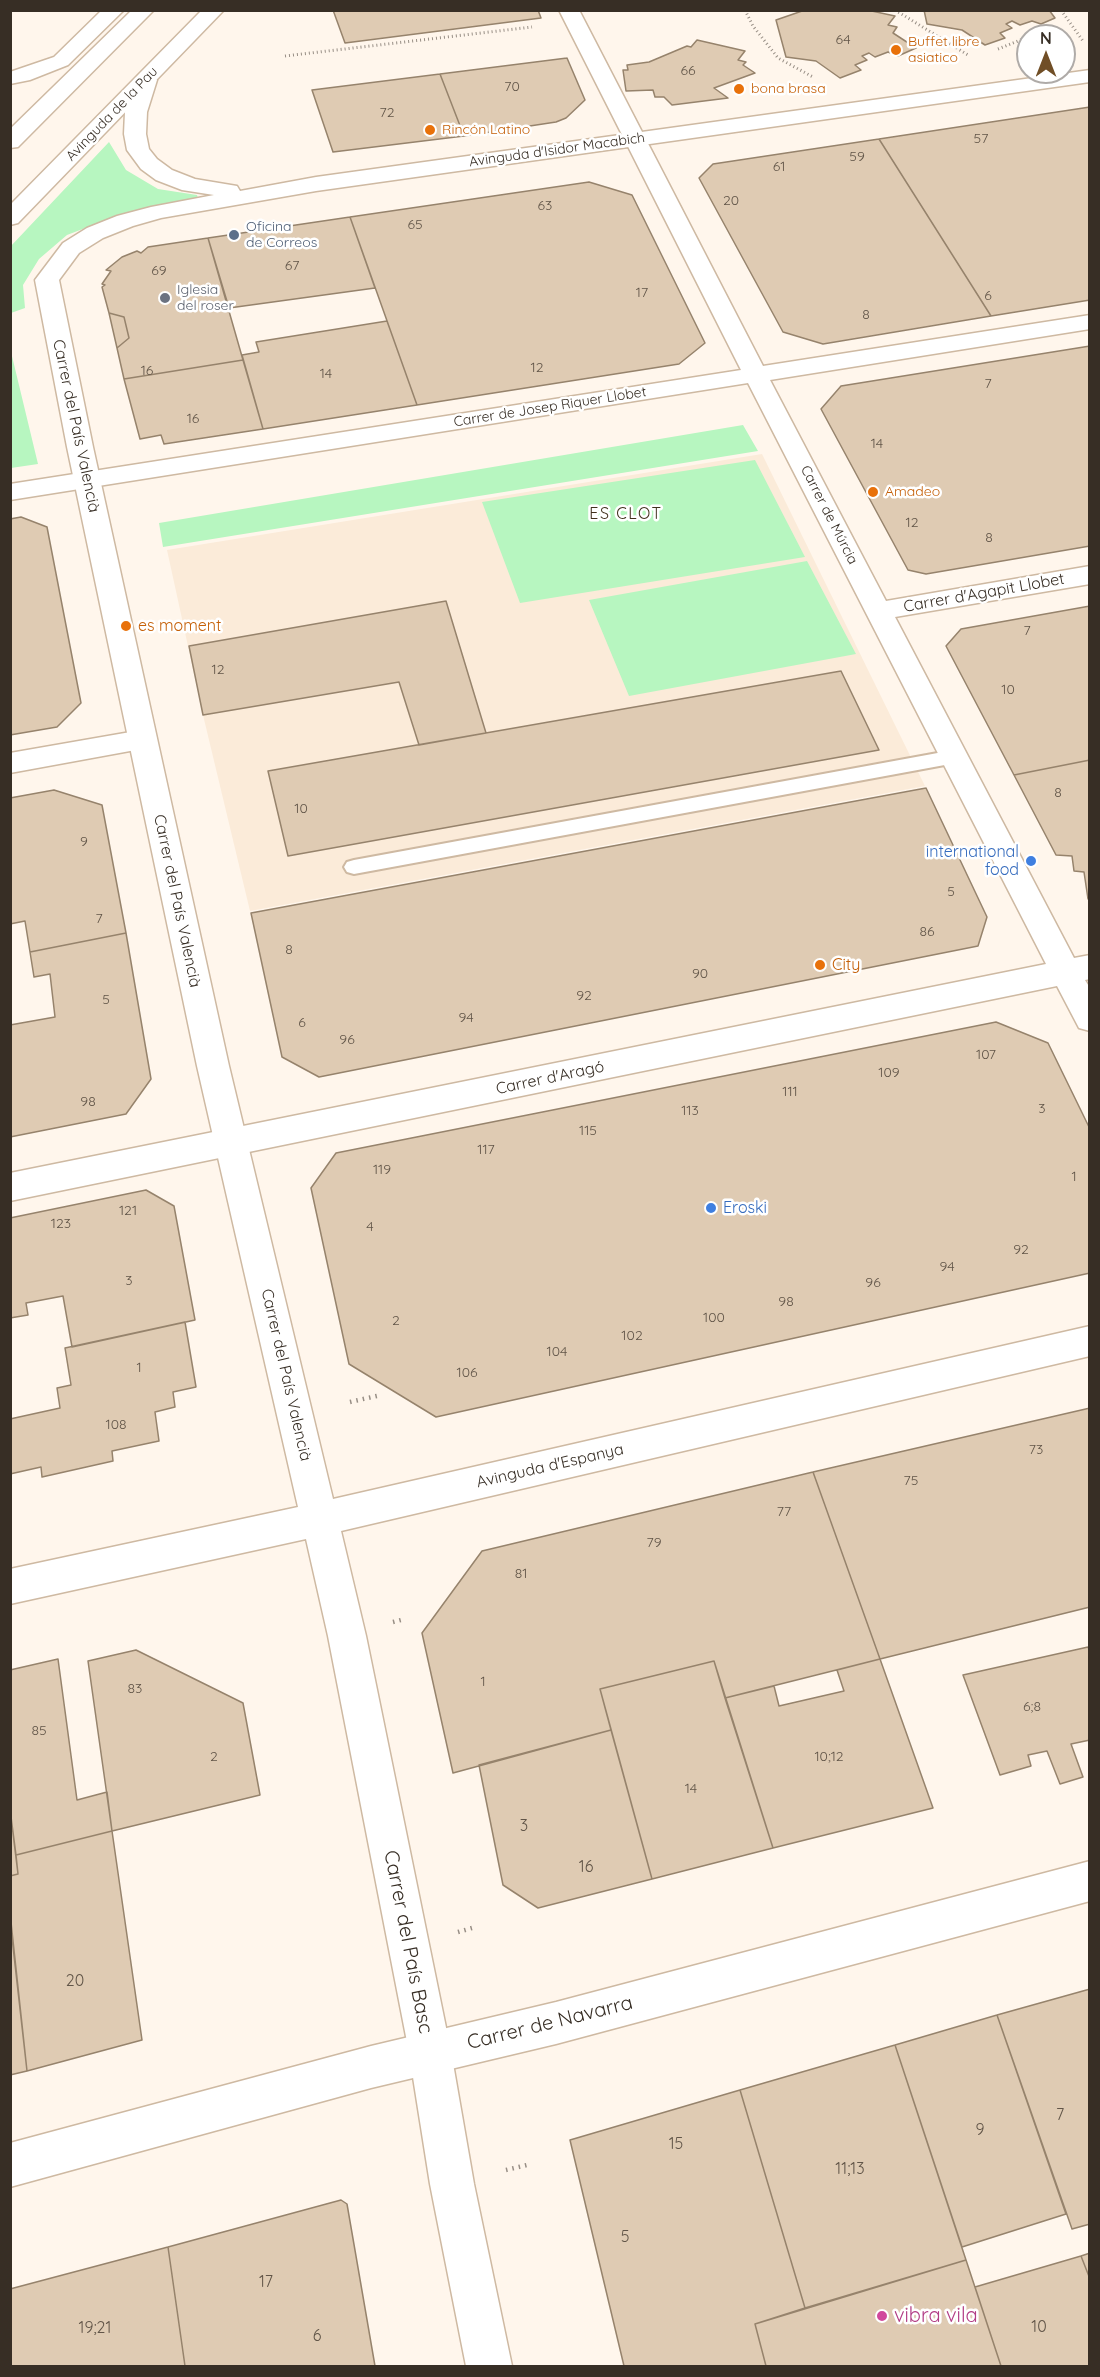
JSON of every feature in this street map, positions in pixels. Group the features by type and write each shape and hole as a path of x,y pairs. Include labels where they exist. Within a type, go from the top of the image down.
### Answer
{"street":[{"path":"10,78 23,76 61,61 114,10"},
{"path":"10,142 144,10"},
{"name":"Avinguda de la Pau","path":"10,218 214,10"},
{"name":"Carrer de Múrcia","path":"572,16 633,139 954,757 1077,970 1089,1019"},
{"name":"Avinguda d'Isidor Macabich","path":"47,280 71,248 95,233 124,221 266,192 1089,76"},
{"path":"146,80 136,112 135,134 138,150 149,164 164,175 190,185 223,190 266,192"},
{"name":"Carrer del País Valencià","path":"47,280 142,740 319,1519"},
{"name":"Carrer de Josep Riquer Llobet","path":"10,492 1089,321"},
{"name":"Carrer d'Agapit Llobet","path":"878,611 1089,575"},
{"path":"10,763 142,740"},
{"name":"Carrer d'Aragó","path":"10,1187 1077,970"},
{"name":"Avinguda d'Espanya","path":"10,1587 319,1519 1089,1341"},
{"name":"Carrer del País Basc","path":"319,1519 347,1636 430,2052 452,2184 489,2367"},
{"name":"Carrer de Navarra","path":"10,2165 430,2052 556,2023 1089,1881"}],"lane":[{"path":"354,867 954,757"}],"path":[{"path":"744,10 753,26 778,58 816,79"},
{"path":"895,10 967,55 976,54"},
{"path":"1061,10 1084,42"},
{"path":"285,56 572,16"},
{"path":"1001,58 995,51 1016,42"},
{"path":"350,1402 381,1395"},
{"path":"451,1934 472,1928"},
{"path":"506,2170 527,2165"}],"shaded area":[{"path":"762,454 925,786 250,911 203,715 167,550"}],"green space":[{"path":"109,142 126,170 158,189 197,195 198,198 109,219 67,235 39,259 23,285 25,308 11,313 10,247"},
{"path":"11,352 38,464 10,468"},
{"path":"743,425 758,451 163,547 159,523"},
{"path":"755,460 805,557 520,603 482,502"},
{"path":"807,561 856,654 629,696 589,600"}],"building":[{"path":"333,10 538,10 541,18 345,43"},
{"path":"805,10 867,10 895,16 888,25 897,27 893,33 916,48 898,56 888,52 875,57 869,53 862,56 867,60 855,65 861,70 840,78 816,61 786,57 776,20"},
{"path":"924,10 1049,10 1055,18 1041,24 1032,21 1018,24 1012,21 1006,24 1012,28 1000,33 1005,38 985,45 962,30 927,24"},
{"path":"697,40 745,51 738,60 746,62 743,65 755,73 714,88 728,98 672,105 664,97 655,97 653,90 626,91 623,70 628,70 627,65 649,62 687,46 691,47"},
{"path":"567,58 585,100 566,118 556,122 464,136 440,74"},
{"path":"440,74 464,136 333,152 312,90"},
{"path":"1090,107 1090,300 991,316 879,139"},
{"path":"879,139 991,316 823,344 783,332 699,178 713,164"},
{"path":"589,182 632,195 705,343 679,364 417,405 350,217"},
{"path":"350,217 375,288 229,308 208,238"},
{"name":"Iglesia del roser","path":"208,238 243,360 124,379 117,348 129,338 124,317 109,313 102,287 111,271 106,270 122,257 137,251 141,253 148,247"},
{"path":"109,313 124,317 129,338 117,348"},
{"path":"387,321 417,405 263,429 242,355 259,352 256,342"},
{"path":"1090,346 1090,546 926,574 908,570 821,409 841,386"},
{"path":"243,360 263,429 164,444 161,435 140,439 124,379"},
{"path":"21,517 47,527 81,703 57,727 10,735 10,519"},
{"path":"446,601 486,733 419,745 399,682 203,715 189,646"},
{"path":"1090,606 1090,760 1014,775 946,646 961,629"},
{"path":"841,671 879,750 288,856 268,771"},
{"path":"1090,760 1090,899 1088,899 1084,872 1074,871 1072,856 1056,855 1014,775"},
{"path":"926,788 987,917 978,946 319,1077 282,1057 251,913"},
{"path":"54,790 102,805 126,933 30,952 25,921 10,924 10,798"},
{"path":"126,933 151,1079 126,1114 10,1137 10,1025 55,1017 50,974 34,977 30,952"},
{"path":"996,1022 1048,1043 1090,1129 1090,1273 436,1417 349,1364 311,1188 336,1153"},
{"path":"146,1190 174,1206 195,1320 72,1347 63,1296 26,1303 28,1315 10,1318 10,1218"},
{"path":"185,1322 196,1387 173,1392 175,1407 155,1412 159,1441 112,1451 113,1461 42,1477 41,1467 10,1474 10,1419 60,1408 57,1388 71,1385 65,1348"},
{"path":"1090,1408 1090,1607 880,1659 813,1472"},
{"path":"813,1472 880,1659 725,1698 714,1661 600,1689 611,1730 453,1773 422,1633 482,1551"},
{"path":"1088,1647 1090,1652 1090,1740 1071,1744 1083,1777 1060,1784 1047,1751 1028,1755 1031,1766 1000,1775 963,1675"},
{"path":"136,1650 243,1703 260,1795 112,1831 88,1661"},
{"path":"58,1659 77,1800 107,1792 112,1831 16,1855 10,1809 10,1670"},
{"path":"880,1659 933,1808 773,1848 725,1698 774,1686 779,1706 844,1691 837,1670"},
{"path":"714,1661 773,1848 652,1879 600,1689"},
{"path":"611,1730 652,1879 538,1908 503,1885 479,1765"},
{"path":"10,1809 18,1874 10,1876"},
{"path":"112,1831 142,2040 27,2071 10,1920 10,1876 18,1874 16,1855"},
{"path":"10,1922 27,2071 10,2075"},
{"path":"1090,1989 1090,2224 1072,2229 997,2015"},
{"path":"997,2015 1066,2214 962,2247 895,2045"},
{"path":"895,2045 966,2260 805,2308 740,2090"},
{"path":"740,2090 805,2308 755,2324 766,2366 624,2366 570,2140"},
{"path":"341,2200 347,2204 375,2366 185,2366 168,2247"},
{"path":"168,2247 185,2366 10,2366 10,2289"},
{"path":"1090,2253 1090,2279 1081,2256"},
{"path":"1081,2256 1090,2279 1090,2366 1001,2366 975,2287"},
{"name":"vibra vila","path":"966,2260 1001,2366 766,2366 755,2324"}],"place":[{"name":"Buffet libre asiatico","path":"896,50"},
{"name":"bona brasa","path":"739,89"},
{"name":"Rincón Latino","path":"430,130"},
{"name":"Oficina de Correos","path":"234,235"},
{"name":"Iglesia del roser","path":"165,298"},
{"name":"Amadeo","path":"873,492"},
{"name":"es moment","path":"126,626"},
{"name":"international food","path":"1031,861"},
{"name":"City","path":"820,965"},
{"name":"Eroski","path":"711,1208"},
{"name":"vibra vila","path":"882,2316"}],"district":[{"name":"ES CLOT","path":"626,514"}]}
